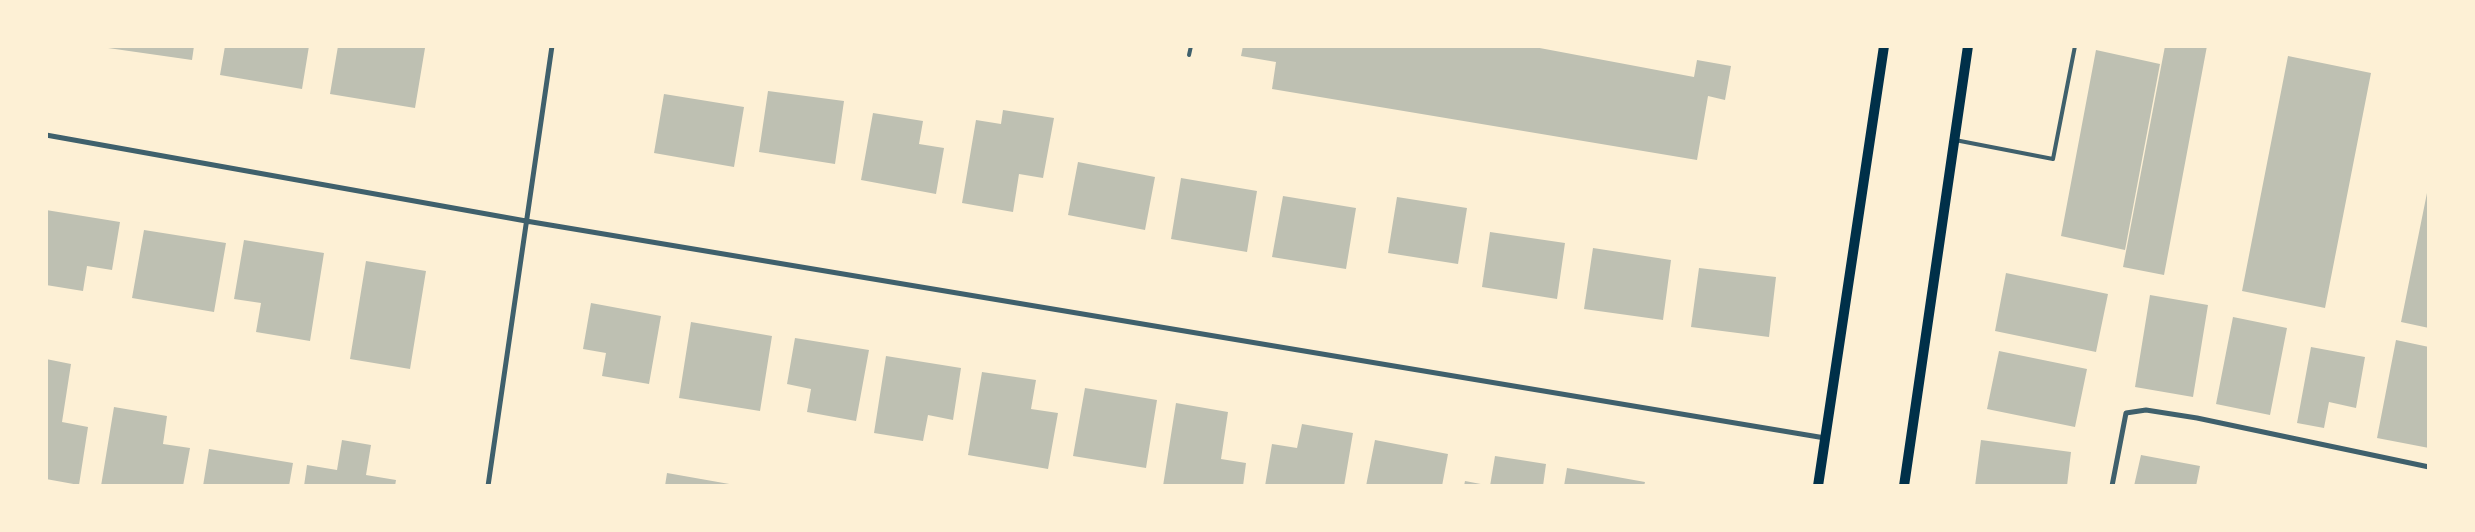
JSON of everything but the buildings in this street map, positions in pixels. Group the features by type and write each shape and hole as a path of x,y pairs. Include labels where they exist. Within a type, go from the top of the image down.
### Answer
{"main road":[{"path":"1818,486 1884,46"},
{"path":"1904,486 1968,46"}],"street":[{"path":"488,486 552,46"},
{"path":"46,135 526,221 1826,438"},
{"path":"2112,486 2126,413 2146,410 2197,418 2429,467"}],"lane":[{"path":"1189,55 1190,46"},
{"path":"1954,140 2053,160 2075,46"}]}
